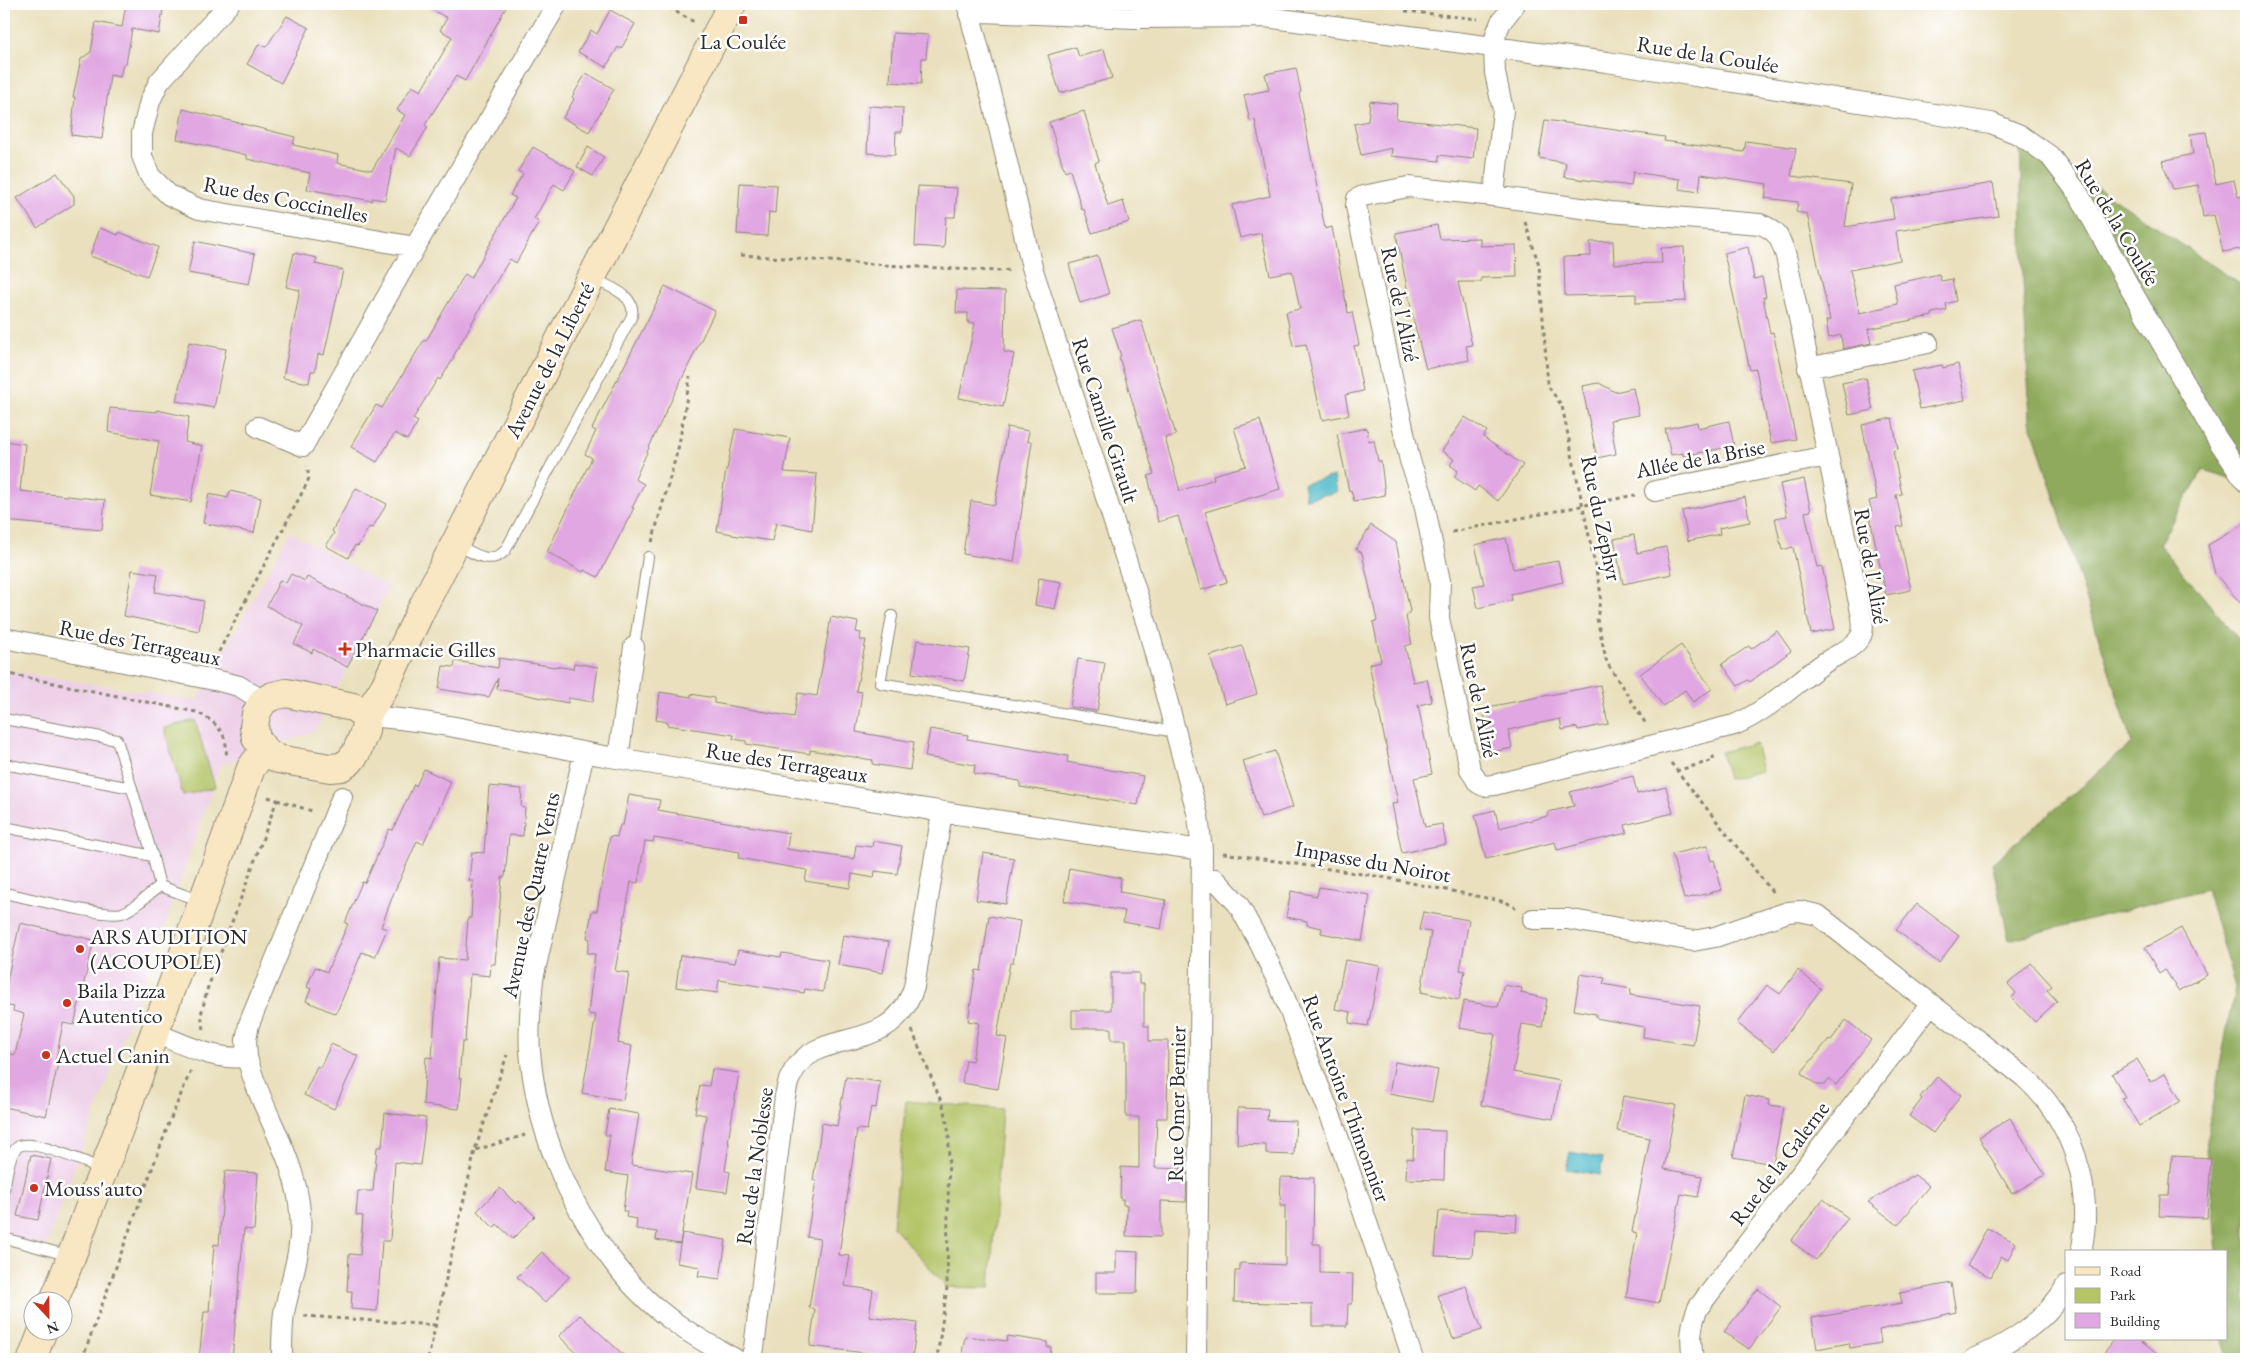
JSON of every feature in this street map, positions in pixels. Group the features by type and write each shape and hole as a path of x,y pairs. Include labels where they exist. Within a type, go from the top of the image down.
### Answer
{"street":[{"name":"Rue des Coccinelles","path":"229,4 158,82 150,101 142,133 142,156 150,176 170,194 199,209 415,247"},
{"path":"258,427 303,446 415,247 557,4"},
{"name":"Avenue de la Liberté","path":"366,716 385,686 455,544 732,4"},
{"path":"1494,196 1503,110 1496,83 1494,47 1496,34 1501,22 1515,4"},
{"name":"Rue de la Coulée","path":"968,9 982,12 1136,18 1265,17 1692,75 1991,123 2020,135 2050,156 2078,193 2130,288 2234,465 2246,482"},
{"name":"Rue Camille Girault","path":"968,9 993,103 1032,267 1148,628 1198,816 1202,850"},
{"name":"Rue de l'Alizé","path":"1408,187 1519,200 1610,212 1760,224 1772,229 1779,236 1786,256 1864,628 1860,638 1850,648 1824,663 1747,720 1734,725 1494,786 1478,783 1470,769 1438,618 1440,581 1422,494 1410,461 1355,202 1356,199 1363,196 1408,187"},
{"path":"1808,368 1928,343"},
{"name":"Allée de la Brise","path":"1655,491 1827,456"},
{"name":"Rue des Terrageaux","path":"4,638 239,686 263,701"},
{"path":"618,758 634,647"},
{"path":"286,693 353,707 366,716 364,731 356,753 349,762 341,767 330,768 302,764 278,758 264,750 256,738 254,727 256,714 263,701 286,693"},
{"name":"Rue des Terrageaux","path":"366,716 426,723 584,753 942,812 1202,850"},
{"path":"58,1290 155,1033 251,768 264,750"},
{"name":"Avenue des Quatre Vents","path":"584,753 533,979 530,1013 530,1058 544,1129 568,1191 594,1237 635,1289 664,1314 700,1340 735,1359"},
{"path":"282,1359 284,1315 300,1253 300,1212 288,1161 256,1086 247,1057 246,1040 250,1024 342,797"},
{"name":"Rue de la Noblesse","path":"751,1359 754,1348 785,1096 790,1077 802,1061 816,1050 881,1030 903,1011 914,987 942,812"},
{"name":"Rue Omer Bernier","path":"1196,1359 1202,850"},
{"name":"Rue Antoine Thimonnier","path":"1202,876 1215,879 1238,904 1261,946 1282,991 1334,1126 1413,1359"},
{"path":"1533,919 1567,919 1693,941 1715,937 1788,912 1800,911 1818,915 2030,1083 2050,1104 2060,1120 2079,1167 2084,1195 2085,1222 2081,1250"},
{"name":"Rue de la Galerne","path":"1693,1359 1690,1333 1698,1308 1930,1005"},
{"path":"155,1033 216,1057 231,1059 247,1057"},
{"path":"1974,1359 2000,1348 2026,1330 2049,1309 2065,1287"},
{"path":"32,1359 39,1340"}],"lane":[{"path":"455,544 483,558 492,559 505,551 632,316 634,308 631,301 622,293 591,278"},
{"path":"634,647 648,557"},
{"path":"892,616 880,684 1176,732"},
{"path":"4,719 117,740 153,856 160,886"},
{"path":"4,764 132,788"},
{"path":"4,828 153,856"},
{"path":"160,886 203,902"},
{"path":"4,893 113,914 128,910 160,886"},
{"path":"4,1189 12,1153 19,1146 30,1144 59,1152 103,1169"},
{"path":"4,1238 72,1257"}],"path":[{"path":"662,4 716,34"},
{"path":"1396,10 1501,22"},
{"name":"Rue du Zephyr","path":"1519,200 1539,265 1548,386 1562,406 1601,594 1597,619 1607,663 1676,771 1788,912"},
{"path":"741,255 996,271 1032,267"},
{"path":"648,557 679,445 690,377"},
{"path":"205,679 309,478 303,446"},
{"name":"Allée de la Brise","path":"1431,537 1655,491"},
{"path":"4,673 196,712 210,719 220,729 225,738 227,751 226,778 228,782 244,789"},
{"path":"277,800 334,818"},
{"name":"Impasse du Noirot","path":"1202,850 1382,877 1506,902 1533,919"},
{"path":"903,1011 945,1111 949,1135 947,1287 937,1359"},
{"path":"428,1359 475,1150 508,1054"},
{"path":"475,1150 544,1129"},
{"path":"284,1315 435,1325"}],"shaded area":[{"path":"290,532 389,587 315,731 220,765 166,922 42,1256 4,1247 4,670 197,701"}],"green space":[{"path":"2020,135 2246,288 2246,483 2203,470 2159,544 2246,648 2246,1359 2226,1359 2224,1340 2228,1340 2228,1250 2217,1250 2206,1138 2235,987 2206,889 2009,940 1992,863 2132,743 2030,421 2023,280"},
{"path":"195,720 215,787 183,796 164,728"},
{"path":"1755,743 1762,771 1728,779 1721,752"},
{"path":"906,1101 1002,1109 990,1288 947,1287 893,1227"}],"water":[{"path":"1334,476 1337,492 1306,499 1303,484"},
{"path":"1570,1152 1603,1158 1600,1175 1566,1169"}],"building":[{"path":"126,4 164,4 159,34 132,29 126,64 123,64 120,77 110,75 102,139 71,135 75,97 73,97 81,59 91,52 96,22 122,27"},
{"path":"422,4 508,4 465,81 456,76 425,125 428,127 410,156 396,148 385,200 372,198 372,201 307,189 310,173 247,159 247,155 177,139 183,109 295,137 293,145 338,155 337,163 372,170 405,115 397,110 412,86 421,91 452,37 440,30 447,18"},
{"path":"610,10 635,24 621,49 618,47 606,67 578,52 591,30 597,34"},
{"path":"287,16 309,28 281,83 247,64 259,44 266,47"},
{"path":"893,33 928,35 926,58 922,58 921,84 890,82"},
{"path":"1076,47 1079,57 1104,49 1112,78 1060,93 1048,55"},
{"path":"1296,68 1325,229 1332,227 1348,313 1352,312 1359,345 1354,346 1363,391 1345,395 1349,415 1322,420 1306,344 1293,346 1286,312 1300,309 1292,271 1270,275 1261,233 1240,238 1232,205 1270,196 1255,120 1250,121 1244,95 1269,90 1265,74"},
{"path":"586,73 614,89 589,132 563,118 574,99 572,97"},
{"path":"1370,101 1397,104 1396,119 1476,128 1473,159 1439,155 1439,161 1391,156 1392,148 1361,155 1354,124 1368,121"},
{"path":"869,106 903,108 902,132 896,132 895,155 867,153"},
{"path":"1084,111 1099,161 1095,163 1108,206 1123,201 1129,222 1092,233 1084,209 1082,210 1070,170 1065,172 1049,122"},
{"path":"1545,120 1665,137 1664,141 1744,152 1746,141 1796,148 1791,176 1851,184 1845,227 1894,219 1891,199 1993,183 1998,216 1896,231 1900,260 1850,270 1860,313 1898,304 1894,284 1939,274 1941,281 1952,279 1956,301 1946,304 1947,310 1932,313 1932,316 1868,329 1871,343 1843,349 1841,335 1829,338 1826,321 1830,320 1807,214 1796,212 1798,202 1765,198 1767,184 1701,174 1699,192 1679,189 1680,179 1633,172 1631,186 1564,177 1566,163 1539,158"},
{"path":"2206,132 2216,184 2234,180 2238,197 2246,195 2246,213 2241,214 2246,248 2223,252 2214,215 2203,217 2198,185 2173,189 2162,161 2193,154 2190,134"},
{"path":"533,147 575,171 564,190 554,184 534,219 539,222 516,263 510,259 483,303 454,358 440,380 438,378 413,419 418,422 407,440 395,433 377,462 351,447 376,405 382,408 424,340 426,341 465,274 471,278 516,198 510,195 523,174 518,171"},
{"path":"588,147 604,157 593,176 577,167"},
{"path":"57,173 74,196 74,204 37,228 17,198"},
{"path":"740,183 777,185 775,213 769,212 767,236 737,234"},
{"path":"918,186 957,188 955,217 946,217 944,248 915,246"},
{"path":"1437,225 1440,239 1480,238 1480,246 1516,245 1517,277 1481,278 1481,282 1458,282 1472,345 1466,346 1469,360 1426,369 1413,318 1396,233"},
{"path":"100,228 118,235 119,232 158,247 147,276 90,256"},
{"path":"195,241 255,254 249,284 188,273"},
{"path":"1613,241 1614,264 1662,263 1661,248 1684,247 1686,301 1636,303 1636,294 1565,296 1564,257 1591,256 1590,242"},
{"path":"1748,247 1754,279 1762,277 1766,297 1763,297 1770,333 1773,332 1796,439 1771,443 1756,369 1750,370 1724,253"},
{"path":"294,253 317,258 315,264 343,270 324,355 318,354 315,371 311,371 309,383 283,378 300,290 286,287"},
{"path":"1098,256 1109,294 1080,303 1069,264"},
{"path":"665,286 715,311 635,479 644,484 632,508 634,508 598,577 584,570 583,572 547,552 592,458 585,454 596,431 592,429"},
{"path":"957,290 1005,291 1004,352 1014,354 1003,407 959,398 975,323 968,323 968,313 956,313"},
{"path":"1141,320 1176,435 1165,438 1180,491 1214,479 1213,475 1246,466 1234,428 1260,420 1280,489 1205,512 1227,582 1201,590 1178,516 1158,522 1148,476 1154,474 1112,328"},
{"path":"189,342 226,349 214,408 176,401"},
{"path":"1958,364 1965,400 1920,409 1912,371 1942,365 1943,368"},
{"path":"1866,378 1873,410 1849,415 1842,383"},
{"path":"1599,383 1615,392 1633,388 1639,415 1610,420 1616,454 1597,458 1582,386"},
{"path":"110,408 157,412 157,410 189,417 185,442 202,446 191,502 150,495 159,441 108,432"},
{"path":"1465,417 1487,431 1483,437 1523,465 1498,501 1478,486 1475,491 1454,477 1458,471 1450,465 1454,459 1442,451"},
{"path":"1892,418 1898,449 1893,451 1902,494 1896,495 1903,526 1897,527 1911,590 1886,595 1869,513 1872,512 1869,501 1877,499 1862,425"},
{"path":"1729,421 1734,446 1683,456 1683,453 1671,455 1665,429 1697,422 1698,428"},
{"path":"1007,427 1029,431 1027,441 1032,442 1014,562 963,554 971,501 995,505"},
{"path":"1367,428 1369,441 1374,440 1378,461 1381,461 1385,495 1354,501 1351,490 1349,491 1337,434"},
{"path":"735,429 790,438 784,472 817,474 812,530 776,523 772,541 717,531 726,469"},
{"path":"4,441 25,444 20,491 105,500 102,530 4,521"},
{"path":"1804,479 1811,511 1805,512 1817,567 1822,566 1835,629 1811,634 1793,547 1782,550 1775,518 1787,516 1780,484"},
{"path":"356,488 387,504 372,528 369,527 358,546 355,545 348,558 326,546 334,533 332,531"},
{"path":"230,491 261,498 254,533 203,523 209,494 228,498"},
{"path":"1745,497 1750,522 1719,528 1720,534 1688,541 1682,511"},
{"path":"2246,523 2246,609 2215,574 2208,545"},
{"path":"1371,525 1396,542 1410,611 1406,617 1412,644 1405,646 1413,682 1427,679 1432,702 1418,705 1432,774 1414,778 1425,827 1442,824 1446,844 1402,853 1392,804 1398,803 1369,664 1381,661 1373,622 1377,621 1362,553 1356,549"},
{"path":"1634,535 1637,553 1666,547 1672,574 1623,584 1614,539"},
{"path":"1506,538 1513,569 1558,561 1563,582 1511,594 1512,600 1478,608 1473,586 1484,584 1475,545"},
{"path":"132,570 158,574 155,592 204,601 199,631 124,616"},
{"path":"291,574 305,581 307,577 377,611 347,667 313,649 312,653 294,644 303,626 267,606 280,580 286,583"},
{"path":"1039,578 1061,582 1055,609 1035,605"},
{"path":"831,617 858,622 856,632 861,633 860,640 866,640 856,691 862,692 856,732 914,742 910,770 872,764 873,760 810,750 810,754 746,744 746,741 733,739 734,735 667,725 668,722 656,720 660,692 691,697 691,694 714,698 714,703 794,717 798,693 817,696"},
{"path":"1777,631 1791,651 1750,682 1748,680 1738,686 1722,664 1749,646 1751,649"},
{"path":"917,640 970,649 964,681 912,673"},
{"path":"1681,645 1712,689 1693,702 1685,690 1663,706 1640,674"},
{"path":"1242,646 1257,694 1225,704 1210,656"},
{"path":"499,658 573,669 574,663 598,667 593,702 568,698 568,703 497,689 498,678 489,697 439,689 443,666 454,667 455,661 498,668"},
{"path":"1078,659 1105,663 1097,711 1070,707"},
{"path":"1600,685 1608,724 1578,730 1577,727 1562,730 1560,719 1508,730 1512,748 1492,752 1483,708"},
{"path":"930,729 968,735 967,739 1068,756 1067,762 1143,776 1138,805 1020,787 1020,781 974,774 975,765 925,757"},
{"path":"1275,751 1293,807 1261,818 1243,761"},
{"path":"424,769 451,782 423,844 417,841 393,895 381,927 387,929 375,957 362,952 336,1014 306,1001 311,989 307,987 315,967 327,972 348,924 345,923 362,882 365,883 389,829 393,830 414,784 416,786"},
{"path":"1633,776 1637,794 1666,787 1673,813 1625,825 1627,833 1557,850 1555,842 1486,859 1475,815 1495,810 1499,828 1548,816 1548,812 1574,806 1570,792"},
{"path":"489,786 522,789 521,807 525,808 523,836 509,835 505,877 502,877 495,964 491,964 490,976 470,974 465,1042 462,1042 459,1078 462,1078 459,1109 423,1105 426,1057 432,1058 439,958 465,960 468,918 471,918 473,881 469,881 472,852 484,853"},
{"path":"629,795 660,800 658,810 789,833 787,849 854,859 856,845 872,847 873,841 902,846 897,874 875,871 874,878 852,874 850,888 805,881 807,870 738,858 740,852 654,838 653,842 645,841 638,883 631,882 615,971 629,973 618,1043 632,1046 623,1100 582,1093 596,1015 588,1014 595,954 587,953 590,939 587,938 592,911 597,911 610,836 617,837 620,825 623,825"},
{"path":"1707,846 1711,861 1714,860 1722,890 1684,899 1672,854"},
{"path":"983,853 1014,858 1006,904 976,900"},
{"path":"1069,868 1121,878 1119,892 1166,900 1161,929 1123,922 1125,911 1064,901"},
{"path":"1319,887 1370,895 1362,941 1321,933 1322,928 1307,925 1307,921 1286,917 1291,891 1317,896"},
{"path":"1917,904 1959,936 1939,963 1896,930"},
{"path":"1423,912 1469,920 1460,970 1465,971 1459,1000 1421,992 1431,932 1419,930"},
{"path":"989,916 1020,921 1013,963 1010,963 997,1036 1007,1038 998,1089 962,1083 966,1060 972,1061 979,1023 968,1021 976,970 981,971"},
{"path":"20,923 94,940 74,1025 63,1023 55,1064 58,1064 46,1116 4,1107 4,1052 15,1055 24,1014 13,1011 14,1007 4,1005 4,994"},
{"path":"2181,928 2207,975 2178,991 2165,969 2159,973 2145,948"},
{"path":"843,935 889,942 883,973 838,965"},
{"path":"738,950 781,957 782,953 828,960 823,992 805,989 804,993 719,980 717,993 676,987 680,955 735,963"},
{"path":"1345,960 1380,966 1368,1026 1349,1023 1351,1012 1335,1009"},
{"path":"2031,963 2052,986 2047,990 2057,1001 2035,1022 2012,998 2016,993 2008,984"},
{"path":"1798,970 1821,989 1774,1051 1737,1023 1767,985 1780,994"},
{"path":"1111,973 1139,973 1139,984 1144,984 1144,1026 1149,1026 1149,1041 1168,1041 1167,1118 1157,1118 1155,1168 1187,1169 1186,1202 1161,1201 1161,1237 1126,1236 1127,1205 1123,1205 1123,1199 1120,1199 1121,1167 1139,1168 1139,1117 1126,1117 1126,1040 1111,1040 1111,1028 1072,1028 1072,1010 1111,1010"},
{"path":"1580,974 1605,978 1603,984 1631,989 1630,995 1700,1006 1693,1045 1643,1037 1644,1027 1596,1018 1596,1014 1574,1010"},
{"path":"1504,985 1522,988 1521,993 1547,999 1542,1027 1522,1024 1513,1072 1560,1081 1553,1119 1481,1105 1495,1034 1459,1028 1464,1001 1498,1007"},
{"path":"1846,1020 1871,1040 1836,1085 1829,1079 1824,1085 1817,1085 1801,1073 1829,1039 1831,1040"},
{"path":"331,1044 358,1056 334,1109 304,1095 317,1066 320,1068"},
{"path":"2137,1059 2151,1082 2165,1073 2181,1101 2139,1126 2122,1098 2125,1097 2112,1074"},
{"path":"1395,1062 1438,1070 1432,1102 1389,1094"},
{"path":"712,1069 739,1073 725,1171 730,1172 727,1192 696,1188 706,1115 695,1113 700,1085 709,1086"},
{"path":"846,1077 880,1082 876,1108 871,1107 867,1130 857,1129 839,1255 850,1256 845,1286 873,1290 869,1316 917,1323 912,1359 810,1346 815,1309 809,1308 820,1239 807,1237 816,1180 813,1180 822,1123 837,1126"},
{"path":"1937,1077 1961,1095 1933,1133 1909,1116 1922,1099 1920,1097"},
{"path":"1745,1095 1769,1100 1768,1105 1784,1107 1773,1164 1733,1157"},
{"path":"1623,1096 1676,1105 1664,1169 1702,1176 1698,1197 1681,1194 1659,1303 1626,1297 1637,1233 1632,1232 1650,1138 1617,1131"},
{"path":"1238,1108 1268,1109 1267,1120 1296,1121 1294,1155 1266,1154 1266,1145 1237,1144"},
{"path":"609,1109 639,1114 631,1165 692,1174 680,1244 656,1240 657,1232 636,1229 637,1219 626,1217 627,1211 623,1211 628,1176 605,1172 610,1135 605,1135"},
{"path":"385,1113 426,1118 420,1165 395,1162 390,1241 382,1241 377,1311 351,1309 352,1291 347,1291 349,1254 360,1255 363,1216 356,1215 358,1191 373,1191 377,1147 382,1147"},
{"path":"2010,1118 2045,1175 2012,1194 1979,1137"},
{"path":"1414,1130 1445,1131 1444,1180 1406,1179 1407,1158 1413,1159"},
{"name":"Mouss'auto","path":"31,1155 51,1159 38,1220 17,1216"},
{"path":"2172,1156 2211,1158 2207,1218 2159,1216 2160,1195 2169,1195"},
{"path":"225,1171 258,1173 254,1230 244,1229 232,1359 199,1359 204,1312 209,1312 214,1244 219,1245"},
{"path":"1915,1175 1929,1186 1898,1225 1868,1202"},
{"path":"1281,1177 1314,1178 1313,1244 1320,1244 1320,1273 1353,1274 1352,1304 1348,1304 1347,1326 1312,1326 1312,1304 1234,1302 1235,1271 1240,1271 1240,1263 1285,1265 1285,1206 1280,1206"},
{"path":"500,1188 516,1204 519,1201 535,1216 513,1239 497,1224 494,1228 477,1211"},
{"path":"1823,1199 1848,1218 1816,1260 1791,1241"},
{"path":"1439,1211 1517,1214 1516,1232 1474,1230 1472,1257 1435,1256"},
{"path":"1987,1228 2016,1243 2008,1260 2001,1256 1991,1277 1967,1266"},
{"path":"682,1233 726,1240 720,1279 698,1276 700,1267 677,1263"},
{"path":"1116,1251 1138,1252 1137,1293 1096,1293 1096,1273 1116,1273"},
{"path":"542,1252 569,1277 545,1303 517,1277"},
{"path":"1951,1283 1956,1312 1879,1330 1881,1343 1850,1348 1849,1343 1817,1349 1812,1318 1902,1303 1900,1293"},
{"path":"1466,1286 1482,1330 1453,1339 1438,1295"},
{"path":"1758,1289 1781,1307 1749,1349 1724,1332"},
{"path":"580,1315 628,1359 583,1359 559,1336"},
{"path":"965,1336 1007,1341 1008,1336 1047,1342 1047,1347 1051,1347 1050,1359 961,1359"},
{"path":"2114,1340 2139,1340 2163,1359 2099,1359"}],"place":[{"name":"La Coulée","path":"743,20"},
{"name":"Pharmacie Gilles","path":"345,649"},
{"name":"ARS AUDITION (ACOUPOLE)","path":"80,949"},
{"name":"Baila Pizza Autentico","path":"67,1003"},
{"name":"Actuel Canin","path":"46,1055"},
{"name":"Mouss'auto","path":"34,1188"}]}
